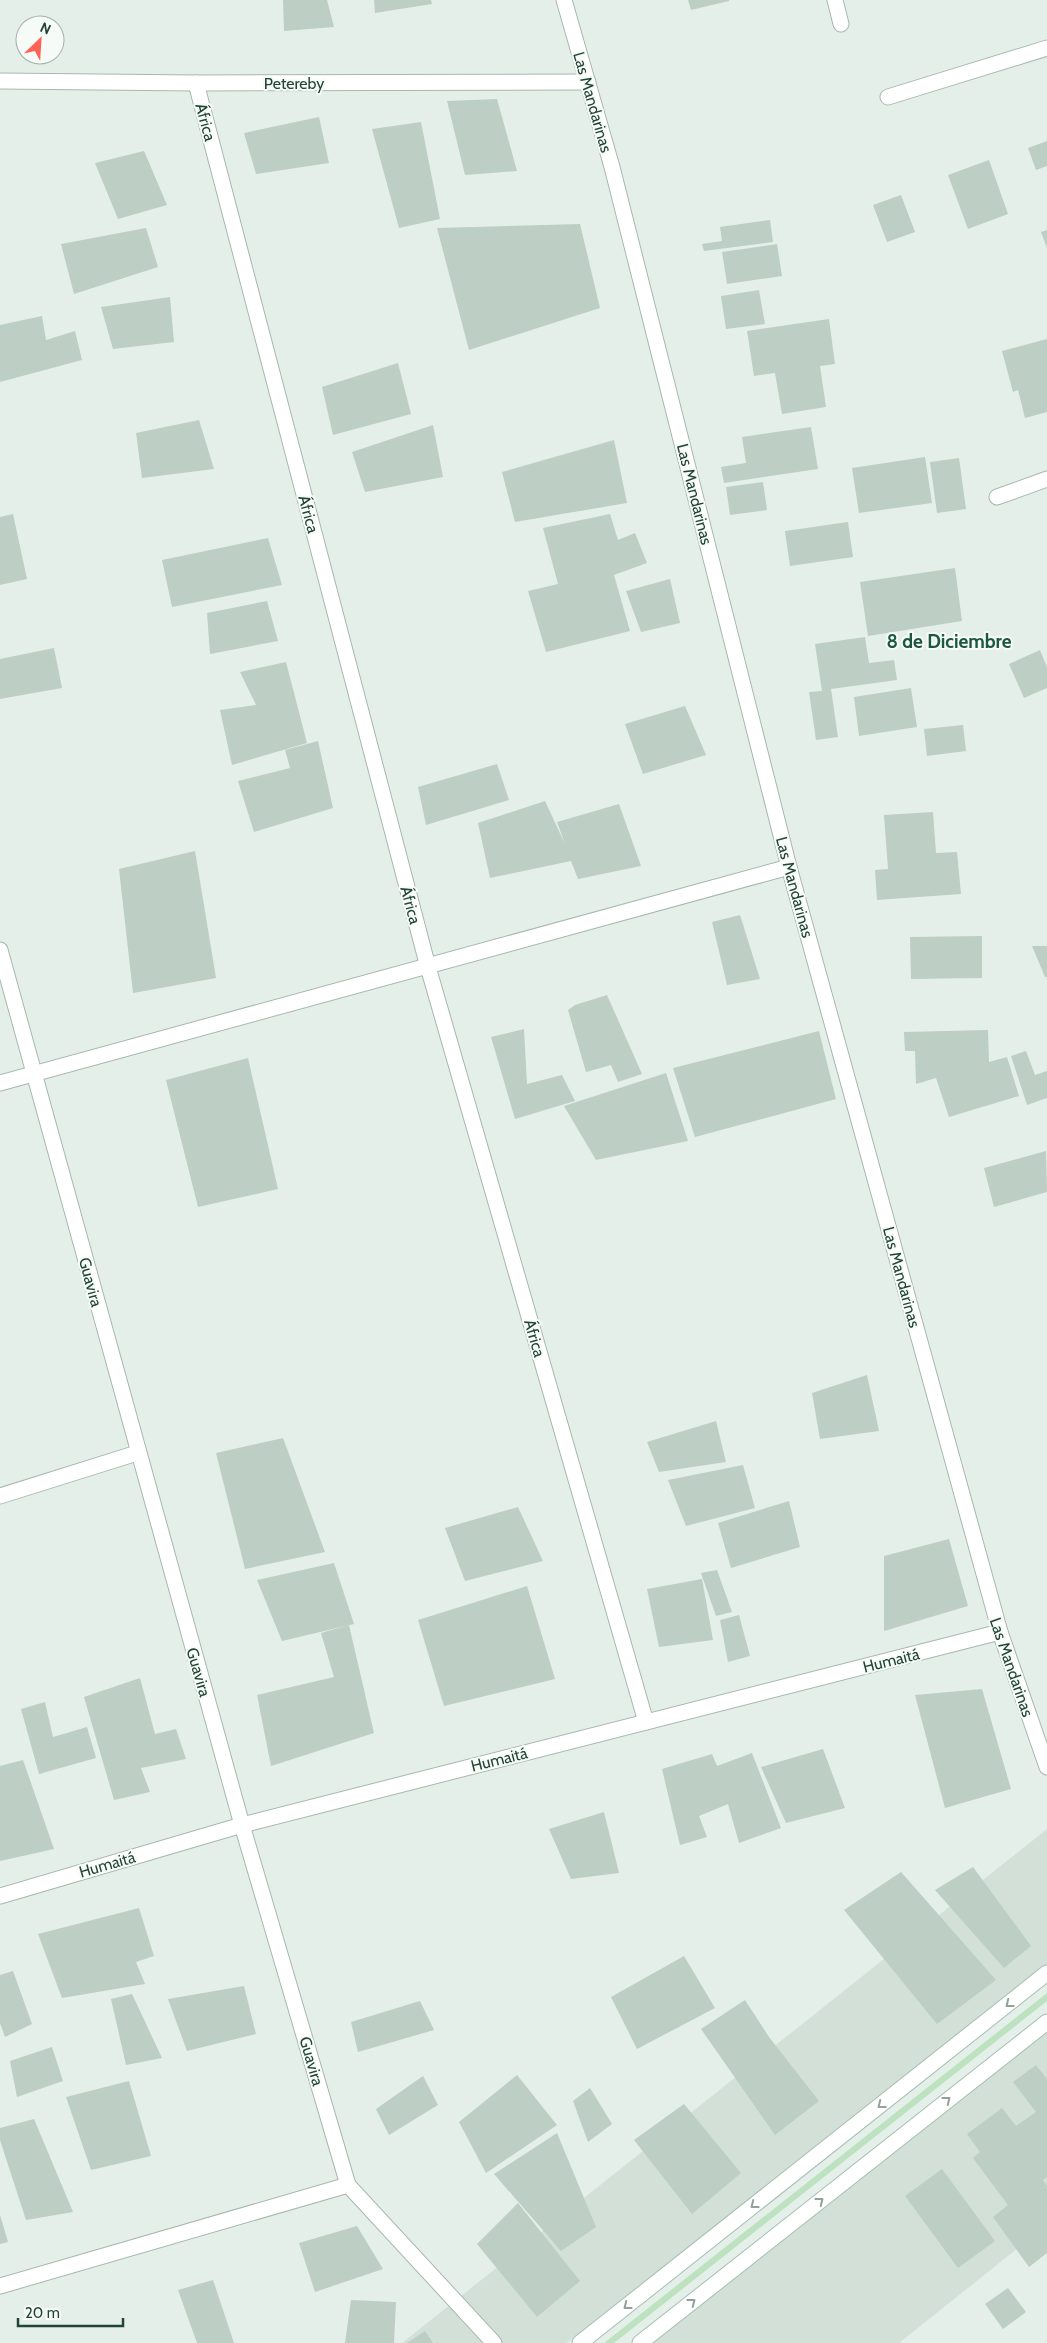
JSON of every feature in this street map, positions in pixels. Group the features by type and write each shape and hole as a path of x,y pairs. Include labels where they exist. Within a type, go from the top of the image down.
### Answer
{"street":[{"name":"Las Mandarinas","path":"564,0 614,176 789,868 1000,1632 1047,1767"},
{"path":"835,0 842,24"},
{"path":"888,97 1047,48"},
{"name":"Petereby","path":"0,81 196,83 588,82"},
{"name":"África","path":"196,83 428,967 646,1722"},
{"path":"997,497 1047,479"},
{"path":"0,1083 789,868"},
{"name":"Guavira","path":"0,950 137,1453 242,1825 348,2185 494,2343"},
{"path":"0,1496 137,1453"},
{"name":"Humaitá","path":"0,1896 242,1825 1000,1632"},
{"path":"580,2343 1047,1974"},
{"path":"640,2343 1047,2022"},
{"path":"0,2286 348,2185"}],"shaded area":[{"path":"1047,1829 1047,1966 567,2343 402,2343"},
{"path":"1047,2028 1047,2225 899,2343 653,2343"}],"green space":[{"path":"1047,1993 1047,2001 614,2343 604,2343"}],"building":[{"path":"283,0 327,0 334,27 284,31"},
{"path":"374,0 431,0 432,4 375,13"},
{"path":"688,0 729,0 729,1 691,10"},
{"path":"497,99 517,171 465,175 447,101"},
{"path":"319,117 329,163 256,174 244,133"},
{"path":"421,122 440,219 399,228 372,129"},
{"path":"1047,141 1047,166 1036,170 1028,148"},
{"path":"144,151 167,205 118,219 95,163"},
{"path":"989,160 1008,214 968,229 948,175"},
{"path":"901,195 915,232 887,242 873,205"},
{"path":"770,220 773,242 704,251 702,244 722,241 720,227"},
{"path":"580,224 600,308 469,350 437,228"},
{"path":"146,228 158,267 74,294 61,244"},
{"path":"1047,230 1047,248 1041,232"},
{"path":"777,244 782,276 727,284 722,252"},
{"path":"759,290 765,324 726,329 721,296"},
{"path":"170,297 174,342 113,349 101,307"},
{"path":"42,316 46,340 75,331 82,360 0,382 0,325"},
{"path":"829,319 835,364 820,366 826,407 782,414 775,373 754,376 747,331"},
{"path":"1047,339 1047,412 1025,418 1018,390 1013,392 1002,351"},
{"path":"398,363 411,414 333,435 322,387"},
{"path":"199,420 214,469 142,478 136,433"},
{"path":"433,425 443,477 365,492 352,452"},
{"path":"811,427 818,469 724,483 721,467 746,463 742,437"},
{"path":"614,440 627,503 515,522 502,472"},
{"path":"925,457 932,503 859,513 852,468"},
{"path":"959,458 966,509 937,513 930,462"},
{"path":"763,482 767,510 730,515 726,487"},
{"path":"13,514 27,579 0,585 0,517"},
{"path":"610,514 618,540 635,533 647,563 614,575 630,631 546,652 528,591 558,584 543,528"},
{"path":"848,522 853,557 790,566 785,531"},
{"path":"268,538 282,585 172,607 162,560"},
{"path":"955,568 962,621 868,636 860,582"},
{"path":"670,579 680,623 641,632 626,591"},
{"path":"267,601 278,641 210,654 207,613"},
{"path":"865,637 869,663 894,660 897,680 831,689 838,737 816,740 809,692 822,691 815,644"},
{"path":"54,648 62,688 0,699 0,659"},
{"path":"1040,650 1047,667 1047,688 1024,698 1009,664"},
{"path":"286,662 307,743 232,765 220,710 256,705 240,672"},
{"path":"911,688 917,727 859,736 854,697"},
{"path":"685,706 706,755 643,774 625,724"},
{"path":"963,725 966,751 927,756 924,729"},
{"path":"318,741 333,808 254,832 238,781 290,768 285,750"},
{"path":"497,764 509,800 426,825 418,787"},
{"path":"545,801 565,844 557,822 619,804 641,866 578,879 571,861 490,878 478,823"},
{"path":"933,812 936,853 957,852 961,894 877,900 875,870 888,869 884,815"},
{"path":"195,851 216,978 133,993 119,869"},
{"path":"740,915 760,979 727,985 712,922"},
{"path":"982,936 982,978 911,979 910,937"},
{"path":"1032,946 1047,946 1047,977 1045,977"},
{"path":"607,995 642,1074 618,1082 611,1065 586,1072 568,1010 575,1005"},
{"path":"524,1029 527,1084 562,1075 575,1101 515,1119 491,1037"},
{"path":"988,1030 989,1062 1007,1057 1019,1096 949,1117 936,1078 916,1084 915,1051 905,1051 904,1032"},
{"path":"819,1031 836,1099 695,1137 673,1068"},
{"path":"1026,1051 1035,1075 1047,1071 1047,1098 1027,1105 1011,1056"},
{"path":"248,1058 278,1189 198,1207 166,1080"},
{"path":"666,1073 688,1141 596,1160 564,1106"},
{"path":"1046,1151 1047,1192 994,1207 984,1168"},
{"path":"867,1375 879,1431 820,1439 812,1393"},
{"path":"716,1421 726,1462 659,1472 647,1442"},
{"path":"283,1438 325,1552 245,1569 216,1453"},
{"path":"743,1465 755,1508 686,1526 668,1480"},
{"path":"789,1501 800,1547 731,1568 718,1523"},
{"path":"518,1507 543,1561 465,1581 445,1528"},
{"path":"949,1539 968,1606 884,1631 884,1556"},
{"path":"334,1563 354,1624 282,1641 257,1580"},
{"path":"717,1570 732,1612 716,1616 701,1573"},
{"path":"702,1579 713,1640 659,1647 647,1589"},
{"path":"527,1586 555,1679 444,1706 418,1620"},
{"path":"739,1615 750,1656 728,1662 720,1620"},
{"path":"349,1625 374,1733 271,1766 257,1695 334,1677 321,1633"},
{"path":"140,1678 155,1734 176,1729 186,1759 141,1768 150,1792 114,1800 84,1697"},
{"path":"982,1689 1011,1789 945,1808 915,1695"},
{"path":"45,1702 53,1737 87,1727 96,1758 39,1774 21,1709"},
{"path":"823,1749 845,1808 786,1823 761,1767"},
{"path":"752,1753 781,1828 739,1843 728,1804 699,1816 707,1837 680,1845 662,1769 712,1754 717,1766"},
{"path":"23,1760 54,1849 0,1861 0,1766"},
{"path":"604,1812 619,1873 571,1879 549,1829"},
{"path":"973,1867 1031,1946 1004,1968 935,1890"},
{"path":"901,1872 996,1980 937,2024 844,1910"},
{"path":"139,1908 154,1956 136,1962 145,1984 62,1998 38,1934"},
{"path":"684,1956 715,2008 637,2049 611,1997"},
{"path":"13,1971 32,2024 5,2037 0,2023 0,1975"},
{"path":"244,1986 256,2034 187,2051 168,1999"},
{"path":"132,1994 162,2058 126,2065 111,1999"},
{"path":"745,2000 769,2037 819,2101 775,2135 701,2029"},
{"path":"420,2001 434,2030 358,2052 351,2022"},
{"path":"52,2047 63,2081 17,2097 10,2061"},
{"path":"1036,2065 1047,2079 1047,2177 1043,2180 1047,2186 1047,2253 1029,2267 993,2217 1008,2205 973,2158 980,2152 967,2134 1002,2108 1016,2126 1036,2112 1013,2082"},
{"path":"517,2075 557,2125 486,2173 459,2122"},
{"path":"423,2076 438,2105 389,2135 376,2109"},
{"path":"129,2081 151,2156 91,2170 66,2097"},
{"path":"590,2088 612,2124 588,2142 573,2101"},
{"path":"684,2104 741,2173 692,2214 634,2140"},
{"path":"34,2119 73,2212 26,2220 0,2140 0,2128"},
{"path":"557,2133 596,2227 561,2251 494,2174"},
{"path":"942,2169 995,2241 958,2268 905,2196"},
{"path":"518,2203 580,2281 537,2317 477,2244"},
{"path":"0,2215 8,2242 0,2244"},
{"path":"357,2226 383,2269 315,2292 299,2243"},
{"path":"213,2280 234,2343 197,2343 178,2290"},
{"path":"1008,2288 1026,2312 1003,2329 985,2304"},
{"path":"351,2300 396,2302 394,2343 345,2343"},
{"path":"425,2331 433,2343 407,2343"}],"district":[{"name":"8 de Diciembre","path":"949,641"}]}
